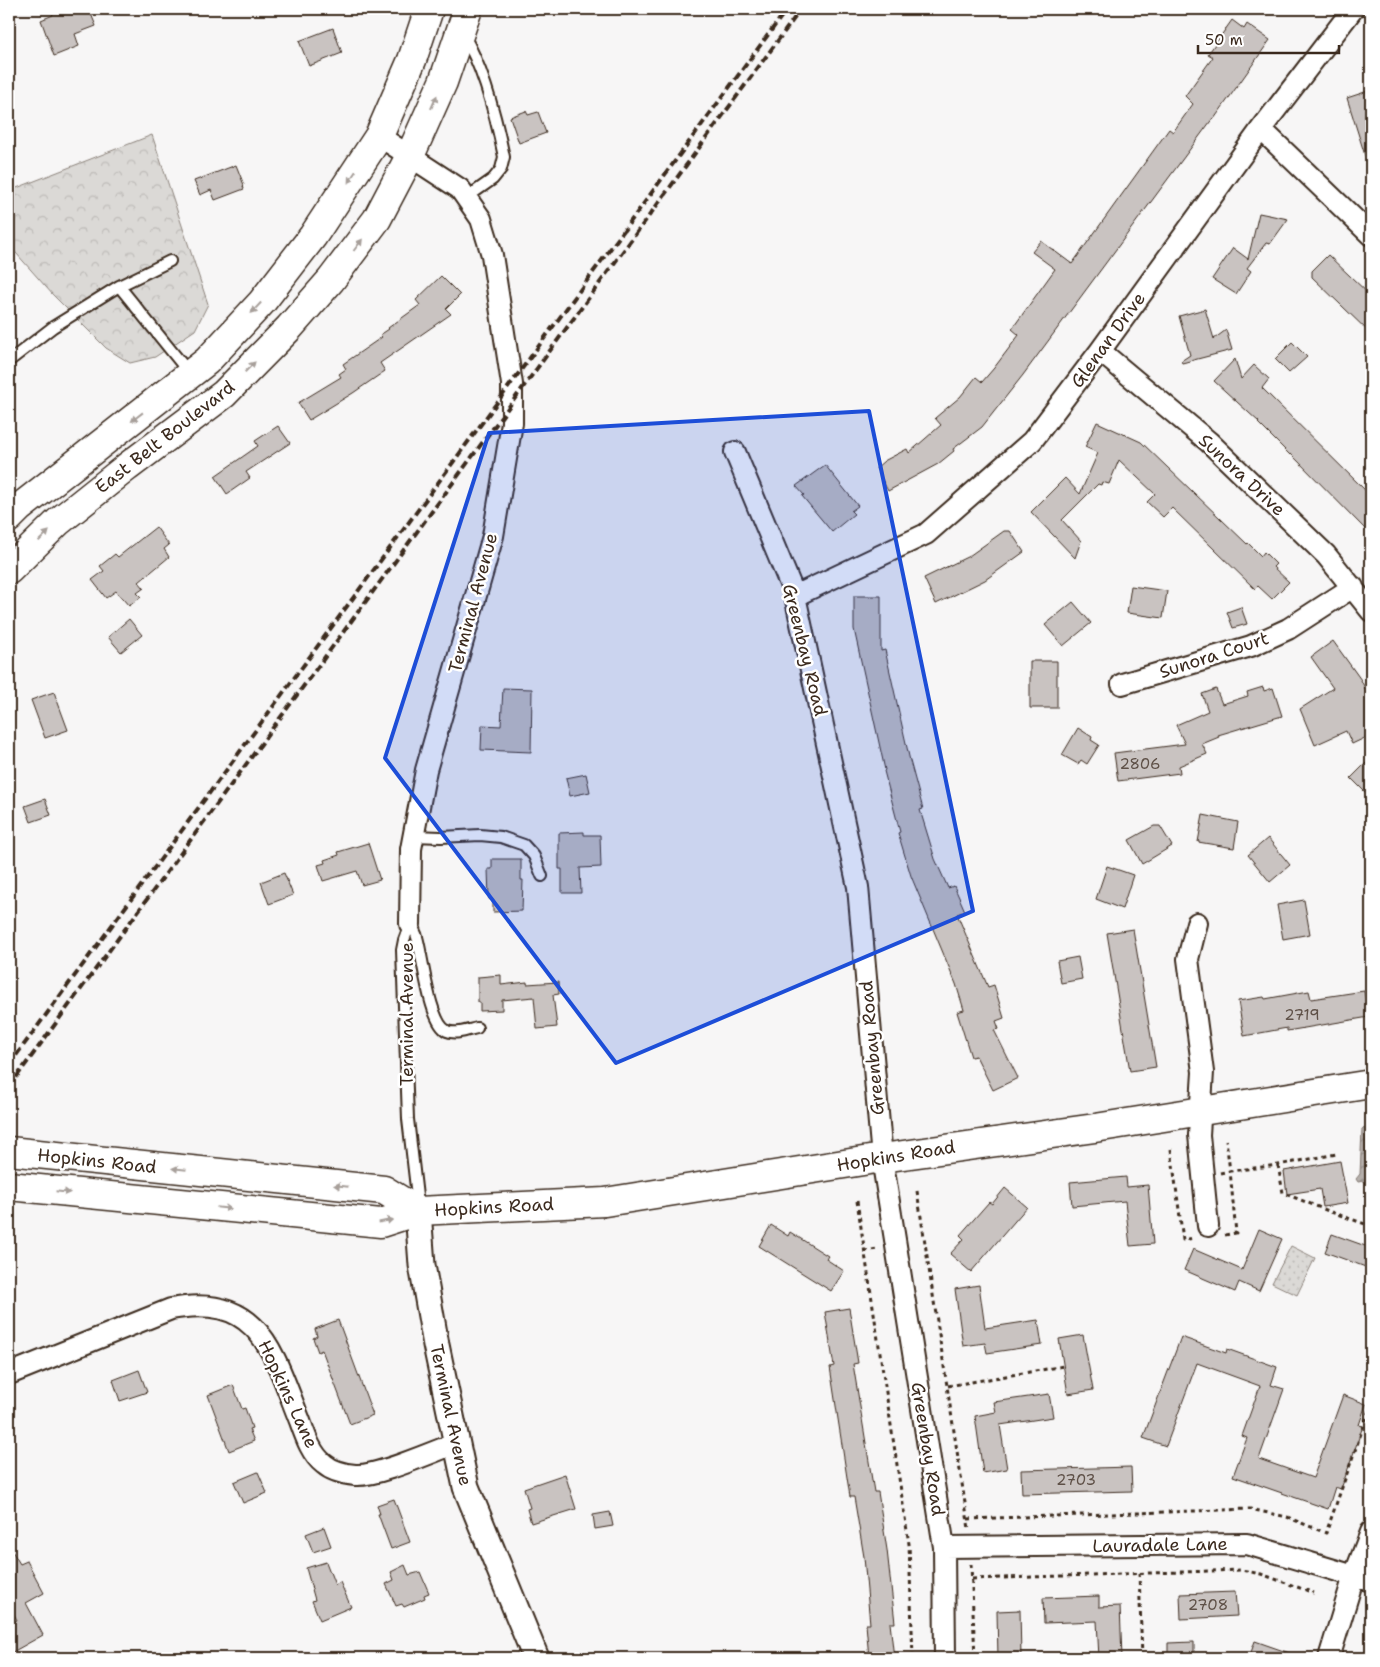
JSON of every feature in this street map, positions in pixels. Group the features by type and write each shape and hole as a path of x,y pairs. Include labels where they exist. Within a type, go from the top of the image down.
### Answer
{"main road":[{"name":"East Belt Boulevard","path":"9,518 19,508 207,361 268,294 313,236 379,136 412,60 429,9"},
{"name":"East Belt Boulevard","path":"9,570 58,522 126,467 224,394 289,328 331,280 377,219 410,156 443,82 464,19"},
{"name":"Hopkins Road","path":"11,1186 381,1223 418,1211 605,1202 1371,1084"},
{"name":"Hopkins Road","path":"21,1153 384,1190 418,1211"}],"street":[{"name":"Glenan Drive","path":"795,596 926,534 1032,441 1100,351 1261,129 1352,9"},
{"path":"1261,129 1371,235"},
{"name":"Terminal Avenue","path":"379,136 460,189 481,219 492,255 512,384 512,423 493,536 426,770 412,849 410,924"},
{"name":"Sunora Drive","path":"1100,351 1209,442 1326,555 1371,611"},
{"name":"Greenbay Road","path":"735,452 795,596 858,886 882,1158 944,1548 945,1658"},
{"name":"Sunora Court","path":"1122,684 1251,646 1288,629 1353,587"},
{"path":"1197,922 1188,959 1203,1072 1199,1144 1209,1233"},
{"name":"Terminal Avenue","path":"418,1211 422,1265 466,1487 536,1658"},
{"name":"Hopkins Lane","path":"9,1374 171,1309 190,1305 206,1305 243,1317 259,1332 273,1355 308,1443 323,1464 340,1473 358,1476 375,1473 457,1443"},
{"path":"1329,1658 1363,1579 1371,1532"},
{"name":"Lauradale Lane","path":"944,1548 1246,1544 1363,1579"}],"lane":[{"path":"464,19 504,157 501,170 493,179 466,198"},
{"path":"9,361 53,327 119,286 170,261"},
{"path":"119,286 190,375"},
{"path":"414,836 480,835 501,837 524,844 534,856 542,876"},
{"path":"410,924 417,936 426,981 439,1024 448,1032 461,1032 477,1028"},
{"name":"Terminal Avenue","path":"410,924 402,950 408,1118 418,1211"}],"path":[{"path":"1171,1149 1183,1240 1209,1233 1236,1233 1226,1140"},
{"path":"1230,1171 1278,1165 1337,1154"},
{"path":"1278,1165 1282,1193 1371,1226"},
{"path":"917,1191 971,1538"},
{"path":"856,1201 909,1544 913,1658"},
{"path":"864,1251 883,1248"},
{"path":"948,1386 1064,1366"},
{"path":"968,1519 1250,1509 1287,1517 1326,1533 1371,1405"},
{"path":"972,1558 976,1658"},
{"path":"972,1579 1241,1570 1261,1574 1314,1593"},
{"path":"1139,1573 1142,1658"}],"highlighted area":[{"path":"869,411 973,911 616,1063 385,758 489,433"}],"green space":[{"path":"152,135 208,304 195,330 155,357 130,363 106,348 53,295 9,245 9,191"},
{"path":"1291,1246 1315,1258 1297,1295 1272,1283"}],"water":[{"path":"1371,1125 1371,1180 1358,1182 1356,1179 1360,1174 1362,1129"}],"building":[{"path":"62,9 89,9 96,26 75,34 79,46 54,56 41,20"},
{"path":"1232,20 1244,29 1247,24 1270,40 1214,119 982,427 953,449 954,451 938,464 888,491 876,468 884,461 907,449 909,453 941,425 935,418 960,397 976,377 982,382 1019,335 1012,329 1055,269 1032,252 1041,241 1072,264 1169,129 1173,132 1193,104 1185,96 1213,57 1208,54"},
{"path":"333,28 342,53 309,66 299,41"},
{"path":"1371,90 1371,165 1368,165 1347,98"},
{"path":"526,111 528,115 538,112 546,133 519,143 510,117"},
{"path":"236,165 244,189 215,200 211,190 200,195 194,181"},
{"path":"1259,213 1288,219 1270,244 1266,243 1247,268 1251,271 1236,294 1212,279 1233,248 1248,259"},
{"path":"1328,255 1371,296 1371,334 1312,277 1312,271"},
{"path":"441,276 460,295 446,309 451,314 380,363 385,371 309,420 298,403 341,377 339,374 346,369 343,364 382,337 380,335 388,328 420,305 416,300"},
{"path":"1205,309 1214,339 1226,330 1232,350 1182,363 1181,361 1190,355 1179,316"},
{"path":"1292,342 1307,357 1289,373 1275,359"},
{"path":"1235,359 1241,379 1254,365 1269,379 1262,388 1371,496 1371,535 1259,422 1214,381"},
{"path":"1097,422 1141,442 1247,544 1261,556 1264,552 1276,564 1273,567 1289,582 1272,599 1258,586 1255,589 1172,508 1163,517 1147,502 1155,494 1119,460 1109,484 1102,482 1101,485 1098,484 1062,520 1081,541 1075,558 1031,512 1065,478 1080,494 1098,453 1085,447"},
{"path":"278,426 290,443 246,472 250,478 227,494 215,476 258,446 255,441"},
{"path":"825,465 858,506 851,511 854,514 832,532 796,486"},
{"path":"156,527 169,545 164,549 169,557 139,582 144,588 137,593 141,597 129,606 116,591 106,598 92,580 104,571 100,566 115,554 118,557"},
{"path":"1004,531 1010,531 1024,552 985,580 936,604 924,578 969,556"},
{"path":"1131,586 1167,591 1163,618 1127,613"},
{"path":"854,596 881,596 881,651 885,650 923,809 920,810 935,859 948,888 954,886 965,911 957,914 988,987 994,985 1004,1018 996,1021 999,1029 994,1030 1018,1078 993,1090 976,1056 971,1057 957,1012 964,1010 956,984 911,876 898,833 900,832 884,771 854,629"},
{"path":"1073,602 1091,623 1063,646 1045,625"},
{"path":"1241,607 1247,624 1233,628 1227,612"},
{"path":"129,619 142,635 121,652 108,637"},
{"path":"1333,641 1361,680 1371,701 1371,735 1352,744 1346,731 1315,745 1300,709 1333,688 1311,657"},
{"path":"1030,661 1057,661 1057,708 1030,708"},
{"path":"1263,687 1264,691 1273,688 1282,716 1218,735 1219,737 1202,744 1207,754 1179,766 1180,773 1118,781 1114,753 1185,744 1176,725 1208,711 1202,694 1216,689 1222,704 1248,696 1247,692"},
{"path":"503,688 532,689 531,752 481,750 482,725 501,726"},
{"path":"54,692 68,730 45,738 31,700"},
{"path":"1078,728 1092,737 1091,740 1099,745 1087,764 1081,760 1078,764 1062,755"},
{"path":"1371,758 1371,798 1351,778"},
{"path":"586,774 590,792 570,796 566,778"},
{"path":"45,799 51,815 31,822 25,806"},
{"path":"1203,815 1238,822 1234,848 1198,842"},
{"path":"1154,826 1160,826 1172,846 1142,864 1129,840"},
{"path":"584,832 584,835 600,835 601,867 580,868 581,893 562,893 562,869 559,869 559,833"},
{"path":"1268,838 1290,865 1270,882 1248,855"},
{"path":"368,843 380,880 362,885 357,871 323,881 318,865 325,863 324,860 339,855 338,852"},
{"path":"492,859 521,859 521,880 523,880 522,911 493,912 493,900 489,899 488,869 492,869"},
{"path":"1107,866 1133,875 1122,909 1096,899"},
{"path":"284,873 293,895 269,904 261,882"},
{"path":"1304,900 1310,934 1283,939 1277,905"},
{"path":"1133,929 1156,1067 1130,1071 1107,933"},
{"path":"1078,957 1082,979 1061,983 1057,961"},
{"path":"501,975 501,985 527,982 527,984 558,982 559,994 553,995 557,1027 537,1029 534,997 502,1000 502,1010 480,1011 478,977"},
{"path":"1309,991 1311,999 1364,991 1369,1017 1287,1031 1287,1028 1244,1036 1238,1001 1264,997 1265,999"},
{"path":"1340,1161 1348,1203 1323,1207 1320,1189 1287,1194 1284,1171"},
{"path":"1126,1177 1127,1187 1148,1185 1153,1244 1130,1246 1125,1201 1072,1206 1070,1182"},
{"path":"1005,1188 1027,1207 971,1272 950,1254 964,1239 960,1235 989,1202 992,1204"},
{"path":"771,1225 788,1236 790,1232 828,1256 826,1259 844,1271 831,1291 759,1246"},
{"path":"1259,1229 1282,1239 1259,1291 1239,1282 1235,1292 1184,1270 1193,1249 1242,1270"},
{"path":"1332,1234 1371,1248 1371,1269 1325,1252"},
{"path":"979,1285 985,1328 1038,1320 1042,1345 987,1353 985,1343 963,1346 955,1289"},
{"path":"849,1308 858,1363 853,1364 874,1492 878,1492 887,1550 895,1623 890,1623 894,1658 869,1658 866,1624 870,1624 864,1557 854,1497 850,1497 830,1367 834,1366 825,1312"},
{"path":"338,1320 373,1415 350,1424 322,1350 318,1352 313,1338 317,1336 315,1329"},
{"path":"1083,1335 1093,1390 1068,1394 1059,1339"},
{"path":"1181,1337 1226,1353 1227,1349 1277,1367 1271,1385 1284,1389 1259,1459 1313,1478 1343,1395 1366,1404 1359,1425 1363,1426 1341,1489 1335,1487 1328,1509 1233,1476 1247,1438 1242,1436 1260,1386 1197,1363 1166,1446 1143,1438"},
{"path":"139,1370 147,1392 120,1401 113,1380"},
{"path":"233,1385 242,1409 245,1408 252,1428 249,1429 254,1441 229,1451 208,1395"},
{"path":"1049,1394 1053,1417 1000,1425 1007,1469 983,1473 975,1416 996,1412 994,1402"},
{"path":"1131,1467 1132,1491 1022,1494 1021,1470"},
{"path":"258,1472 267,1493 243,1503 234,1482"},
{"path":"565,1474 576,1509 531,1523 527,1509 530,1508 524,1488"},
{"path":"394,1499 410,1542 391,1549 378,1514 380,1514 377,1505"},
{"path":"610,1512 613,1526 595,1529 593,1515"},
{"path":"324,1527 331,1546 313,1552 306,1534"},
{"path":"9,1546 20,1564 27,1561 44,1593 26,1603 43,1635 9,1654 9,1624 17,1620 9,1605"},
{"path":"326,1562 335,1585 340,1582 351,1607 320,1620 312,1601 315,1600 306,1568"},
{"path":"405,1565 409,1575 420,1572 429,1593 424,1595 425,1598 404,1607 402,1604 396,1606 386,1584 394,1580 391,1572"},
{"path":"1235,1592 1237,1616 1181,1619 1180,1594"},
{"path":"1099,1596 1099,1607 1120,1606 1122,1658 1099,1658 1097,1621 1044,1623 1043,1598"},
{"path":"1020,1610 1021,1658 998,1658 997,1611"},
{"path":"1255,1641 1298,1656 1298,1658 1249,1658"},
{"path":"1194,1642 1194,1658 1168,1658 1168,1643"}],"railway":[{"path":"9,1065 787,9"},
{"path":"9,1087 801,9"}]}
